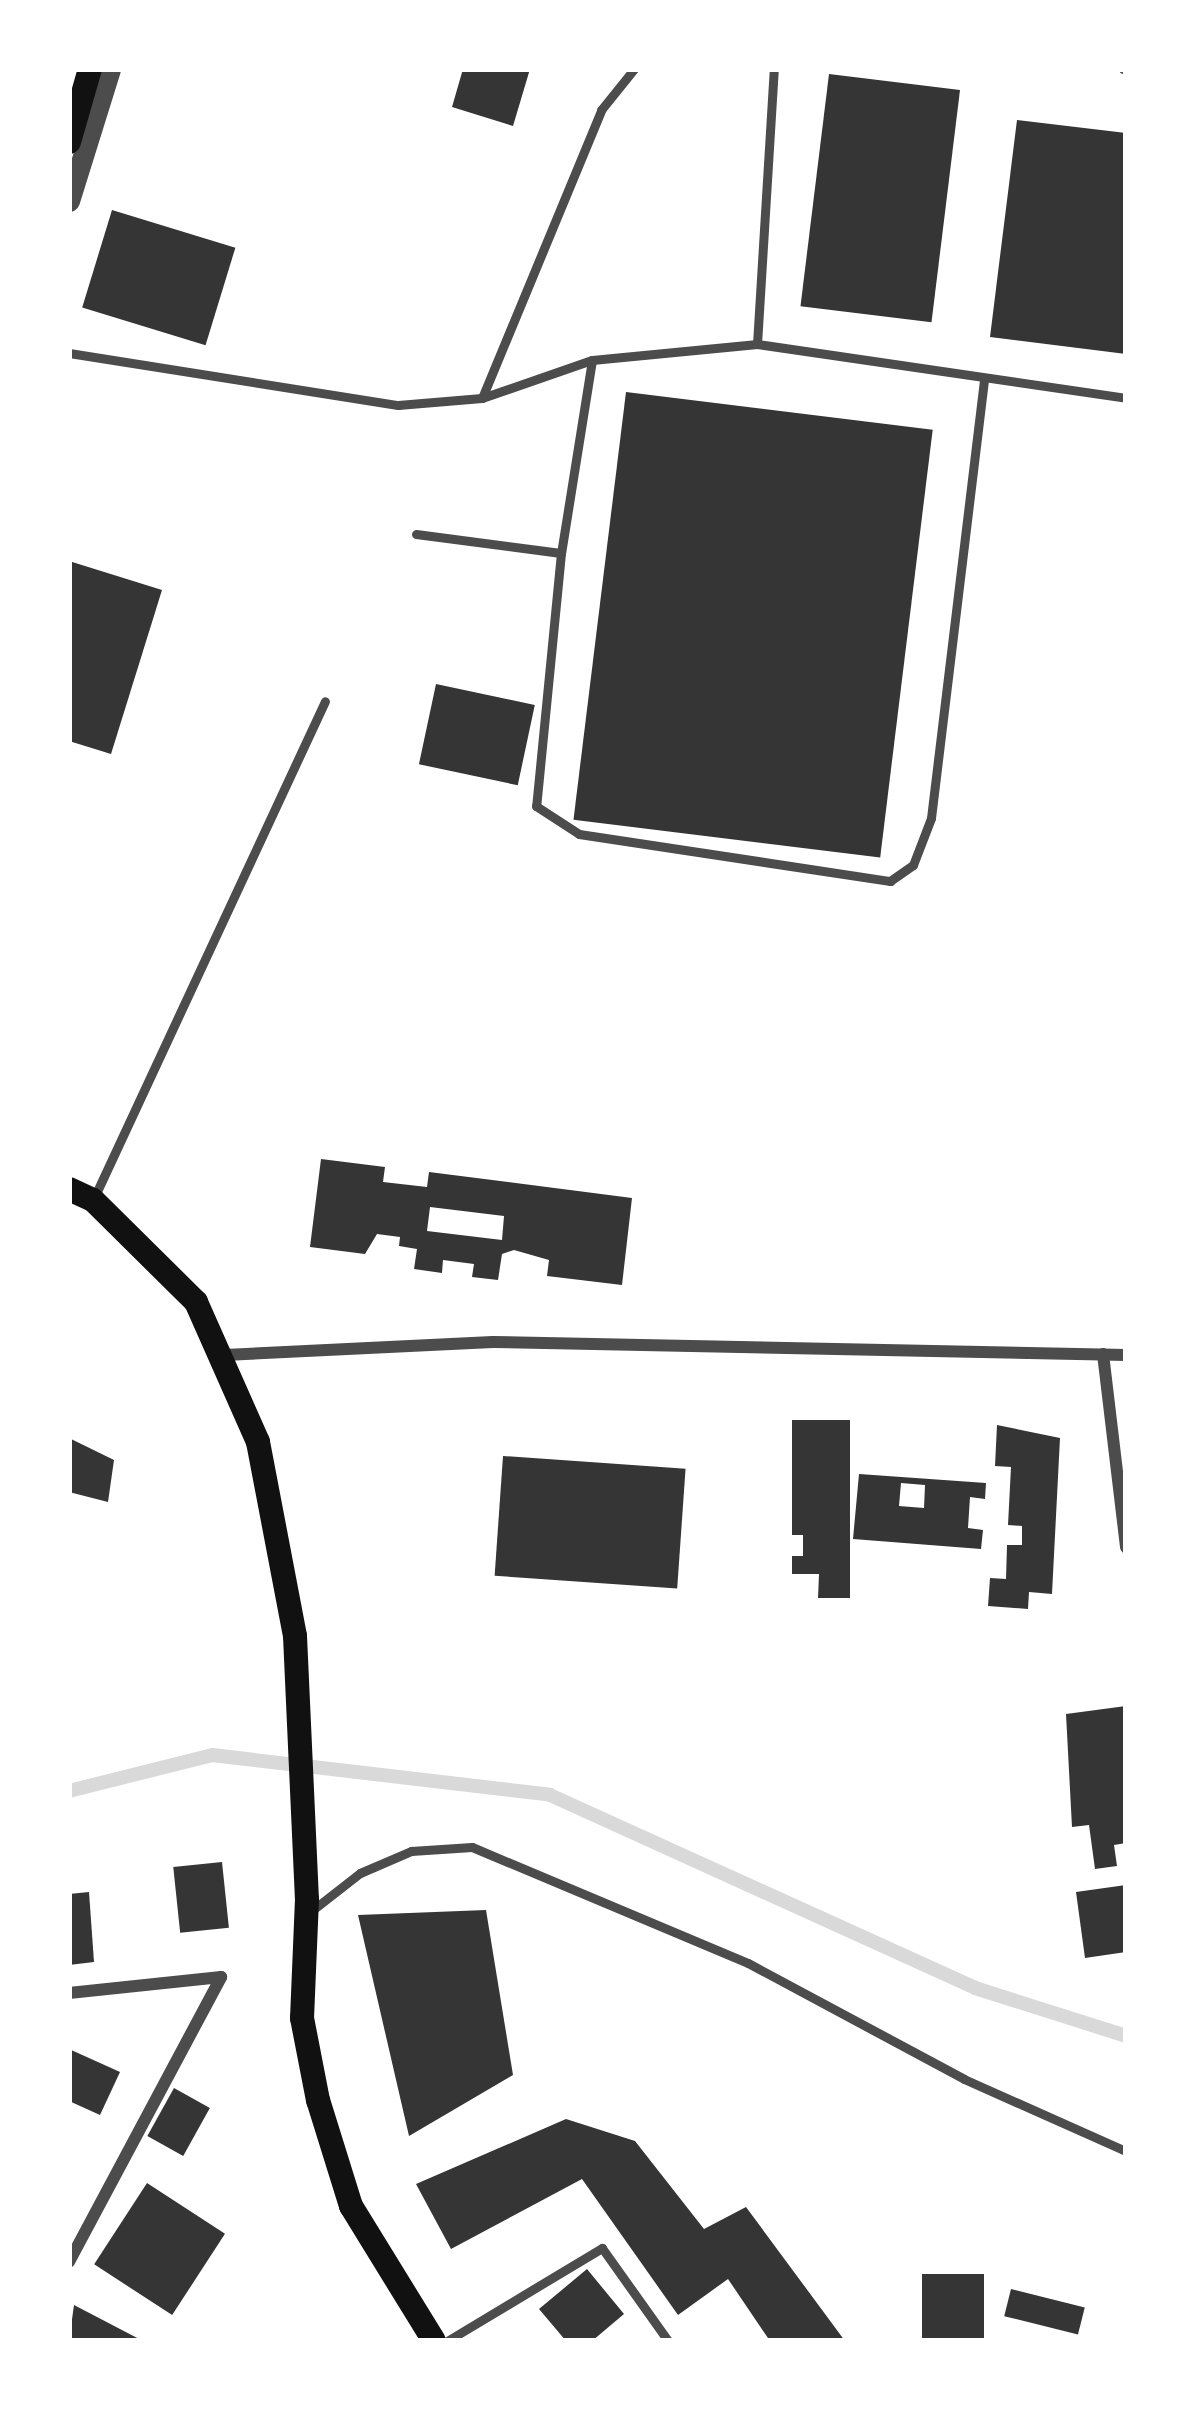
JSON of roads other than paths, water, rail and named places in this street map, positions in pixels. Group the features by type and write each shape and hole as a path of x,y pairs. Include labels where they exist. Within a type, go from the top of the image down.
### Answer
{"main road":[{"path":"69,142 90,69"},
{"path":"69,1190 94,1200 196,1302 225,1355 258,1442 295,1636 307,1907 302,2018 318,2100 351,2206 434,2341"}],"street":[{"path":"69,201 110,69"},
{"path":"225,1355 494,1342 1126,1355"},
{"path":"1103,1354 1126,1548"},
{"path":"69,1993 221,1977 69,2262"}],"lane":[{"path":"482,398 602,110 634,69"},
{"path":"757,344 774,69"},
{"path":"69,353 398,406 482,398 592,360 757,344 1126,398"},
{"path":"592,360 561,553 536,806 579,834 890,881 913,865 931,818 984,378"},
{"path":"416,534 561,553"},
{"path":"94,1200 325,701"},
{"path":"307,1907 360,1873 411,1851 472,1847 748,1963 964,2079 1126,2151"},
{"path":"447,2341 602,2248 668,2341"}],"waterway":[{"path":"69,1791 212,1755 550,1795 975,1988 1126,2036"}]}
